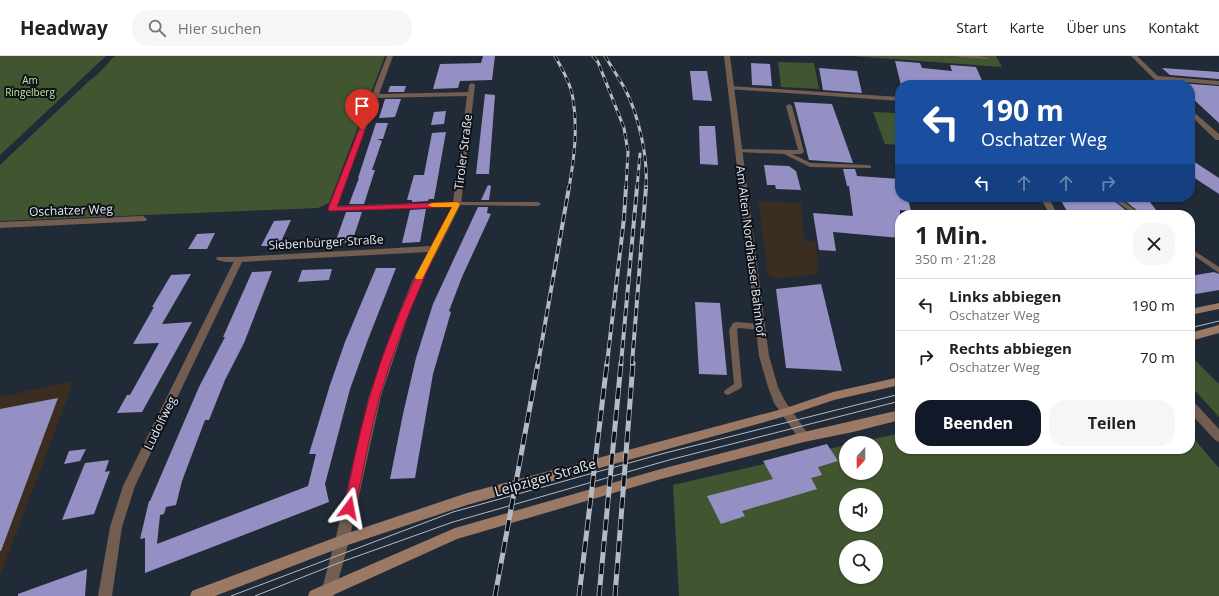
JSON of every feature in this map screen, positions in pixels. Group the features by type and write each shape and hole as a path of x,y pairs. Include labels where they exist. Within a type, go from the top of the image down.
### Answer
{"main road":[{"path":"1195,311 1219,306"},
{"path":"1195,336 1219,329"},
{"name":"Leipziger Straße","path":"197,596 342,541 467,499 786,412 833,396 895,382"},
{"path":"315,596 328,593 455,534 661,474 804,437 895,416"}],"street":[{"path":"390,56 332,209 457,204"},
{"name":"Am Alten Nordhäuser Bahnhof","path":"727,56 764,356 773,387 786,412 804,437"},
{"path":"1134,56 1156,78 1188,80"},
{"path":"1195,80 1219,82"},
{"name":"Tiroler Straße","path":"328,593 342,541 375,396 404,313 432,249 457,204 471,89 375,96"},
{"path":"1195,116 1219,138"},
{"name":"Oschatzer Weg","path":"0,225 143,219"},
{"name":"Siebenbürger Straße","path":"239,258 432,249"},
{"name":"Ludolfweg","path":"105,596 116,528 130,486 239,258"},
{"path":"1195,411 1219,437"}],"lane":[{"path":"959,56 987,58"},
{"path":"730,88 895,100"},
{"path":"739,151 801,152 789,106"},
{"path":"786,152 810,165 869,167"},
{"path":"1120,202 1132,210"},
{"path":"457,204 538,204"},
{"path":"1195,254 1219,271"},
{"name":"Siebenbürger Straße","path":"220,259 239,258"},
{"path":"728,392 738,386 733,330 736,325 761,326"}],"shaded area":[{"path":"758,201 801,203 804,241 816,242 818,274 775,279 768,275"},
{"path":"73,381 66,402 0,576 0,397"}],"green space":[{"name":"Am Ringelberg","path":"0,56 106,56 0,155"},
{"path":"115,56 385,56 329,203 318,208 0,221 0,165"},
{"path":"851,56 996,56 1002,67"},
{"path":"778,62 814,63 819,89 781,87"},
{"path":"873,112 895,113 895,145 885,144"},
{"path":"1195,360 1219,384 1219,417 1195,391"},
{"path":"895,434 895,454 1195,454 1195,440 1219,468 1219,596 679,596 673,485 839,447 839,480 883,480 883,437"}],"building":[{"path":"483,56 495,56 492,80 460,81 458,88 433,89 440,64 481,63"},
{"path":"895,61 920,63 922,68 952,71 950,65 976,67 982,80 900,80"},
{"path":"751,63 770,64 772,86 752,85"},
{"path":"819,68 857,71 862,93 823,90"},
{"path":"1162,68 1219,72 1219,79 1170,75"},
{"path":"690,71 707,71 712,101 693,100"},
{"path":"1195,84 1219,86 1219,123 1195,101"},
{"path":"390,86 406,86 404,92 388,92"},
{"path":"485,94 495,95 489,174 476,174"},
{"path":"385,99 401,99 395,117 379,118"},
{"path":"794,102 832,104 853,163 809,160"},
{"path":"446,111 444,124 431,125 434,112"},
{"path":"376,123 388,123 383,139 377,139 382,141 372,170 375,170 364,204 349,204 359,178"},
{"path":"699,126 715,126 718,165 700,164"},
{"path":"446,132 434,199 412,202 412,200 407,200 414,175 424,175 432,133"},
{"path":"1195,162 1219,178 1219,194 1195,178"},
{"path":"764,165 789,166 796,171 801,190 776,189 775,185 767,185"},
{"path":"843,169 855,169 857,176 895,179 895,202 909,202 911,210 895,210 895,238 833,232 836,251 819,250 813,213 853,216 849,186 847,186"},
{"path":"488,185 491,186 489,200 481,200"},
{"path":"1062,202 1115,202 1126,210 1066,210"},
{"path":"1126,202 1150,202 1156,210 1137,210"},
{"path":"478,207 488,207 487,213 491,214 462,277 449,311 451,312 433,374 415,478 390,479 416,358 433,304"},
{"path":"426,209 420,242 402,243 410,210"},
{"path":"346,212 362,212 352,242 335,243"},
{"path":"291,220 279,246 261,246 274,221"},
{"path":"215,233 207,249 188,249 197,234"},
{"path":"376,268 396,268 350,389 325,484 329,502 145,573 145,538 140,539 149,501 199,387 225,337 223,337 252,272 272,271 244,343 225,380 209,420 205,420 182,481 176,505 166,507 164,514 160,515 157,544 308,486 316,454 309,454 330,385 345,342"},
{"path":"332,269 329,280 298,282 302,270"},
{"path":"1214,272 1219,274 1219,290 1195,294 1195,275"},
{"path":"191,274 162,324 192,322 142,412 117,413 127,395 130,395 159,343 133,344 154,307 152,307 171,275"},
{"path":"821,284 842,371 786,368 776,289"},
{"path":"695,302 720,303 727,375 699,374"},
{"path":"58,398 1,551 0,551 0,409"},
{"path":"827,444 838,461 818,467 822,475 811,478 817,489 742,511 745,516 721,524 707,496 773,479 763,461"},
{"path":"86,449 80,461 64,464 69,451"},
{"path":"109,460 105,472 110,471 94,514 62,520 85,463"},
{"path":"87,569 85,596 18,596 18,594"}],"tram line":[{"path":"1195,327 1219,321"},
{"path":"231,596 453,512 665,453 895,395"},
{"path":"255,596 341,562 453,522 669,460 895,402"}],"railway":[{"path":"555,56 566,77 573,99 575,144 569,188"},
{"path":"593,56 598,62 624,128 628,152 626,188"},
{"path":"605,56 624,87 634,110 644,150 646,163 646,187"},
{"path":"637,188 640,154"},
{"path":"538,364 569,187"},
{"path":"607,364 624,218 626,187"},
{"path":"621,364 637,187"},
{"path":"632,364 646,187"},
{"path":"495,596 538,363"},
{"path":"579,596 607,363"},
{"path":"599,596 621,363"},
{"path":"615,596 633,363"}],"slow traffic":[{"path":"419,277 432,249 457,204 432,205"}],"route":[{"path":"349,508 375,396 404,313 416,282 432,249 457,204 332,209 362,130"}]}
